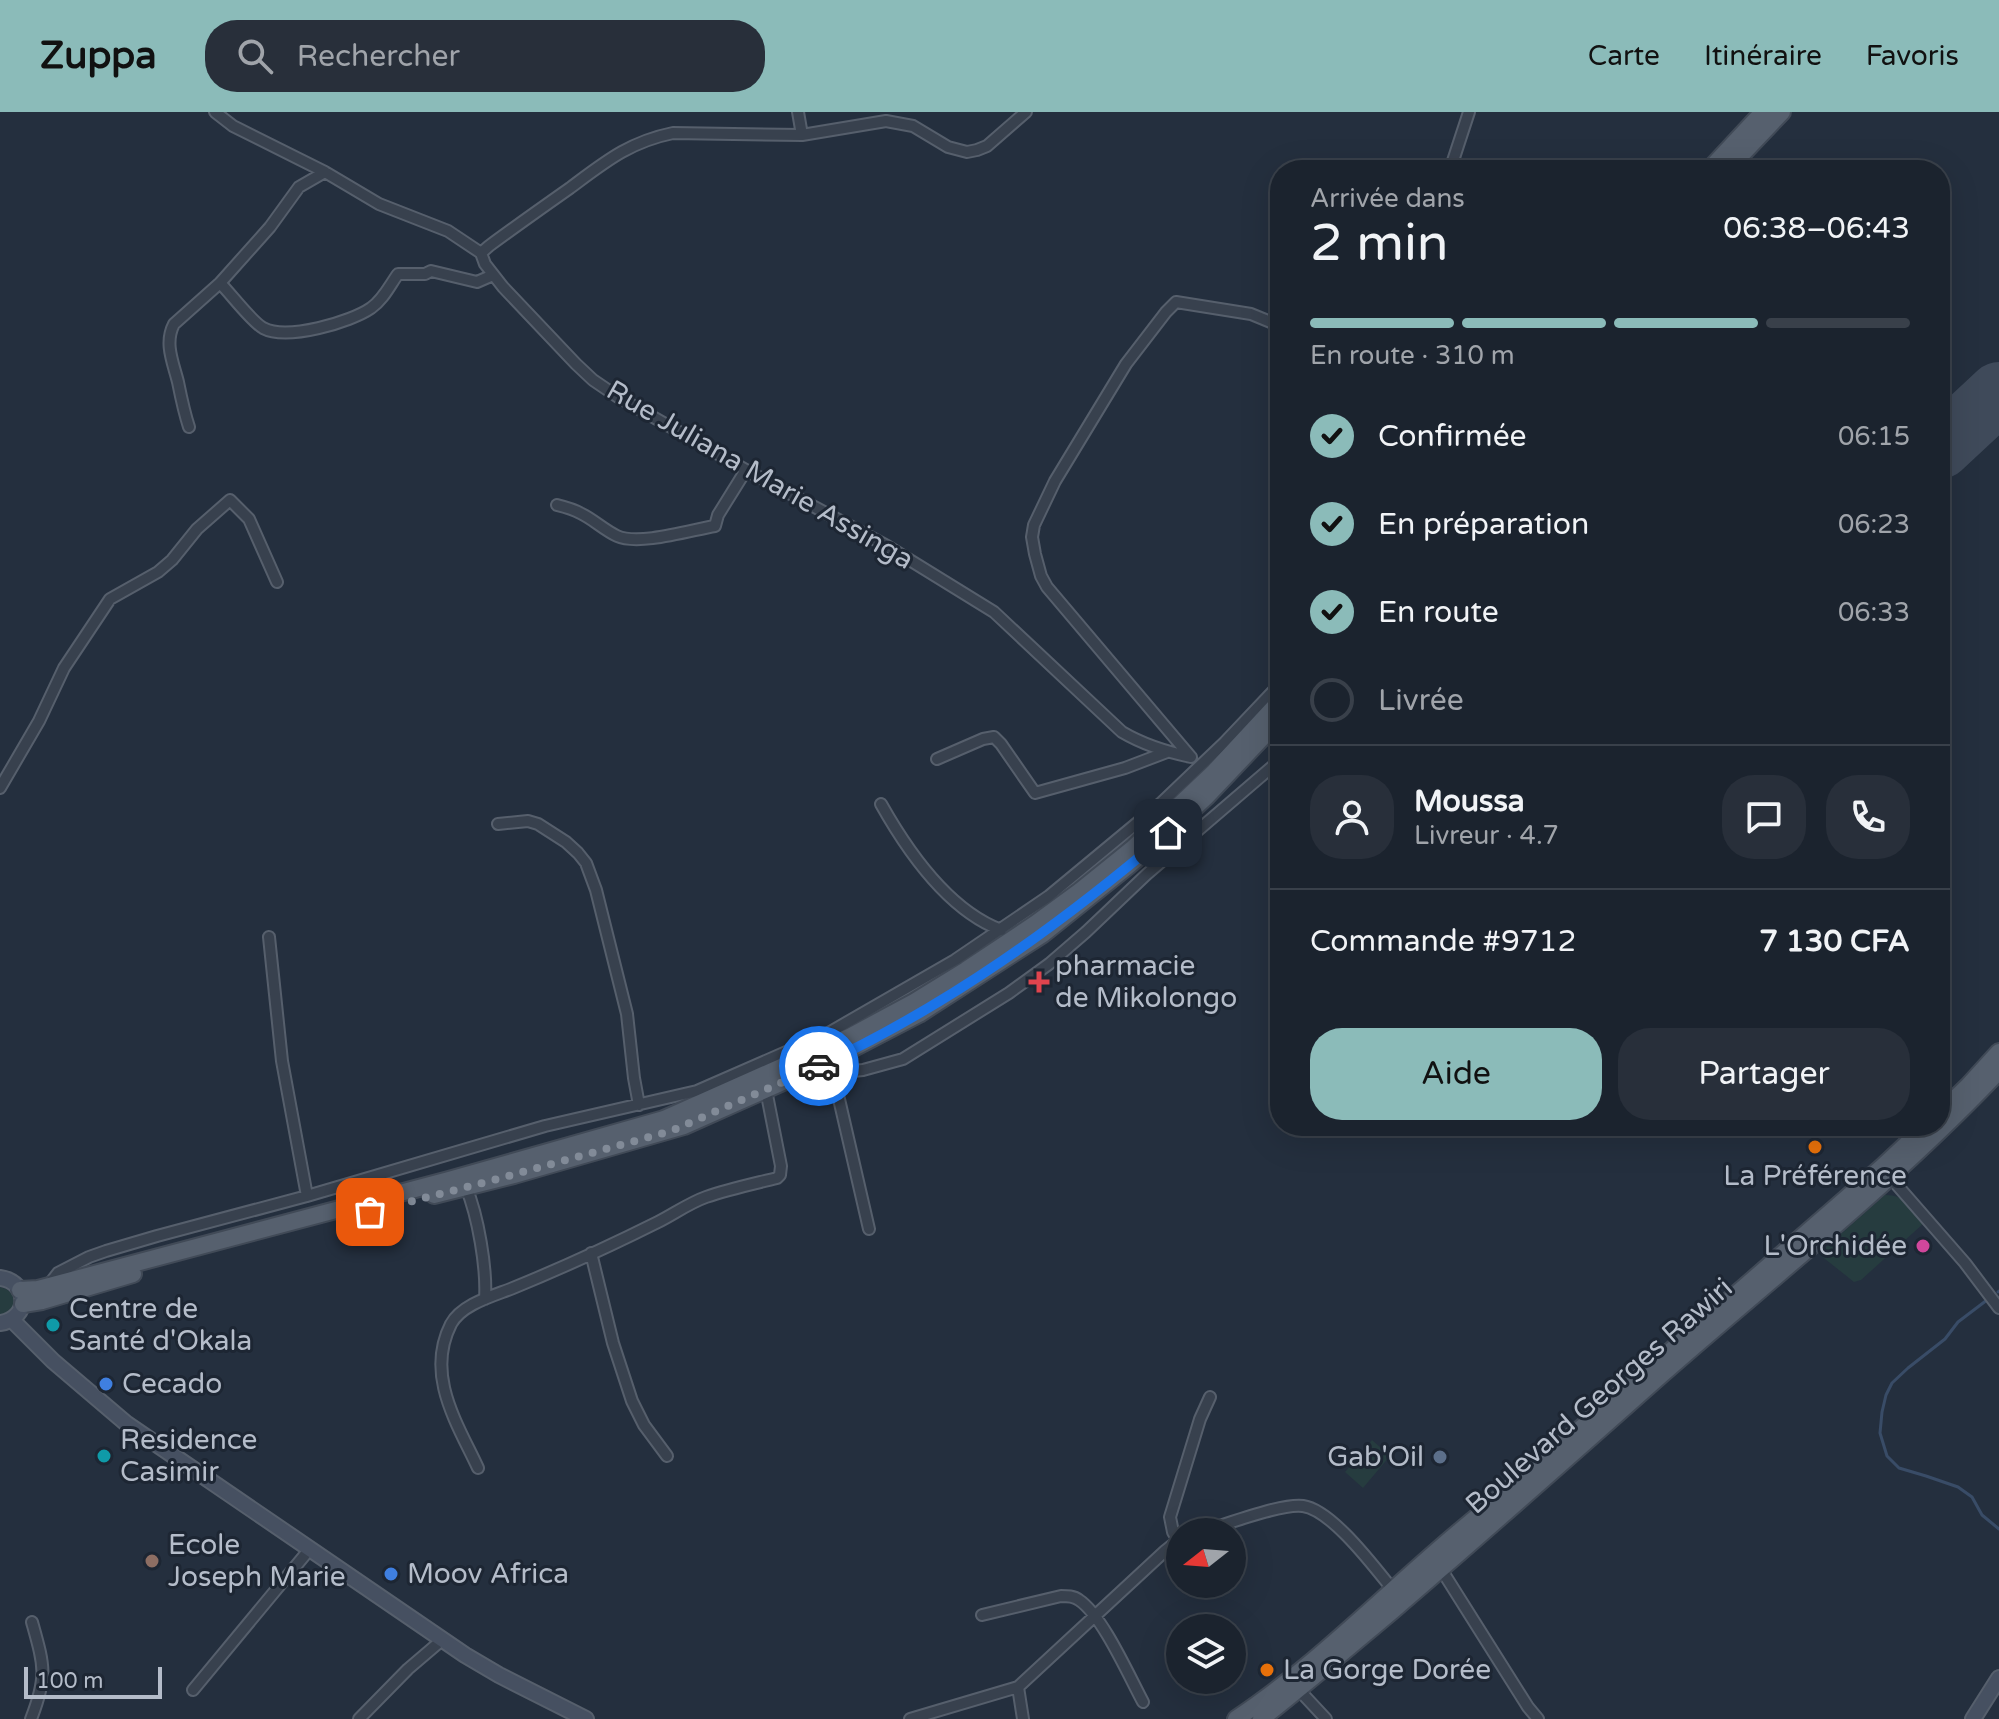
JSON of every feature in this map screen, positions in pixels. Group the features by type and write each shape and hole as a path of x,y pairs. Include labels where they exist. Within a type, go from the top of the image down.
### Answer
{"main road":[{"path":"1718,160 1763,112"},
{"path":"1736,160 1782,112"},
{"path":"21,1297 48,1286 449,1180 664,1119 851,1036 966,970 1080,891 1177,807 1270,712"},
{"path":"21,1297 42,1301 671,1131 766,1090 855,1049 919,1014 1043,934 1168,833 1270,730"},
{"path":"1950,1103 1999,1052"},
{"name":"Boulevard Georges Rawiri","path":"1950,1121 1999,1071"},
{"name":"Boulevard Georges Rawiri","path":"1236,1719 1287,1682 1915,1136"},
{"name":"Boulevard Georges Rawiri","path":"1261,1719 1441,1569 1935,1136"}],"street":[{"name":"Rue Juliana Marie Assinga","path":"215,112 233,126 325,172 379,204 448,231 481,253 493,275 593,380 746,470 887,546 994,612 1122,732 1167,752 1191,757"},
{"path":"798,112 802,135"},
{"path":"481,253 617,154 643,141 673,133 802,135 886,121 913,126 948,147 967,152 987,146 1026,112"},
{"path":"1453,160 1469,112"},
{"path":"189,427 170,354 170,332 174,324 220,283 270,227 299,187 325,172"},
{"path":"220,283 264,329 288,332 354,318 375,306 398,274 425,274 431,271 477,282 493,275"},
{"path":"1200,767 1047,587 1041,576 1032,537 1034,525 1055,481 1126,364 1176,302 1251,314 1270,322"},
{"path":"557,505 583,514 624,538 641,540 696,530 715,526 718,515 746,470"},
{"path":"0,788 39,721 64,668 110,599 158,572 197,529 230,500 249,519 277,582"},
{"path":"48,1286 58,1273 106,1251 545,1126 697,1091 825,1035 955,960 1049,896 1113,845 1200,767 1270,694"},
{"path":"937,759 994,737 1035,793 1125,768 1167,752"},
{"path":"812,1069 833,1073 863,1070 903,1059 1009,993 1049,964 1147,874 1270,769"},
{"path":"881,804 907,849 947,893 968,914 1001,930"},
{"path":"498,824 528,821 538,824 566,842 586,863 596,890 627,1014 639,1105"},
{"path":"269,937 282,1061 307,1196"},
{"path":"833,1073 869,1229"},
{"path":"478,1468 444,1394 441,1369 443,1349 458,1314 661,1221 704,1197 777,1178 781,1166 766,1090"},
{"path":"1890,1177 1965,1263 1999,1308"},
{"path":"466,1187 472,1202 485,1272 485,1299"},
{"path":"591,1253 613,1343 632,1401 644,1425 667,1456"},
{"path":"0,1278 13,1282 21,1297 17,1315 6,1321 112,1413 442,1640 486,1668 586,1719"},
{"path":"1170,1518 1200,1419 1210,1397"},
{"path":"1245,1518 1304,1506 1329,1518 1393,1590"},
{"path":"193,1690 309,1550"},
{"path":"910,1719 1018,1687 1166,1552"},
{"path":"1441,1569 1538,1719"},
{"path":"982,1615 1061,1596 1079,1600 1095,1615 1143,1702"},
{"path":"31,1719 43,1677 32,1622"},
{"path":"359,1719 408,1669 442,1640"},
{"path":"1973,1719 1999,1678"},
{"path":"1018,1687 1023,1719"},
{"path":"1299,1690 1326,1719"}],"green space":[{"path":"1885,1195 1903,1200 1924,1223 1861,1280 1854,1282 1820,1255"},
{"path":"0,1287 10,1292 14,1303 9,1313 0,1316"},
{"path":"1372,1440 1390,1456 1363,1488 1345,1472"}],"waterway":[{"path":"1987,1300 1958,1322 1945,1339 1892,1383 1886,1395 1880,1433 1887,1456 1899,1468 1958,1487 1972,1497 1982,1515 1999,1529"}],"runway":[{"path":"1950,439 1999,393"}],"way so far":[{"path":"370,1212 671,1131 819,1066"}],"place":[{"name":"pharmacie de Mikolongo","path":"1039,982"},
{"name":"La Préférence","path":"1815,1147"},
{"name":"L'Orchidée","path":"1923,1246"},
{"name":"Centre de Santé d'Okala","path":"53,1325"},
{"name":"Cecado","path":"106,1384"},
{"name":"Residence Casimir","path":"104,1456"},
{"name":"Gab'Oil","path":"1440,1457"},
{"name":"Ecole Joseph Marie","path":"152,1561"},
{"name":"Moov Africa","path":"391,1574"},
{"name":"La Gorge Dorée","path":"1267,1670"}],"route":[{"path":"819,1066 919,1014 1043,934 1168,833"}]}
